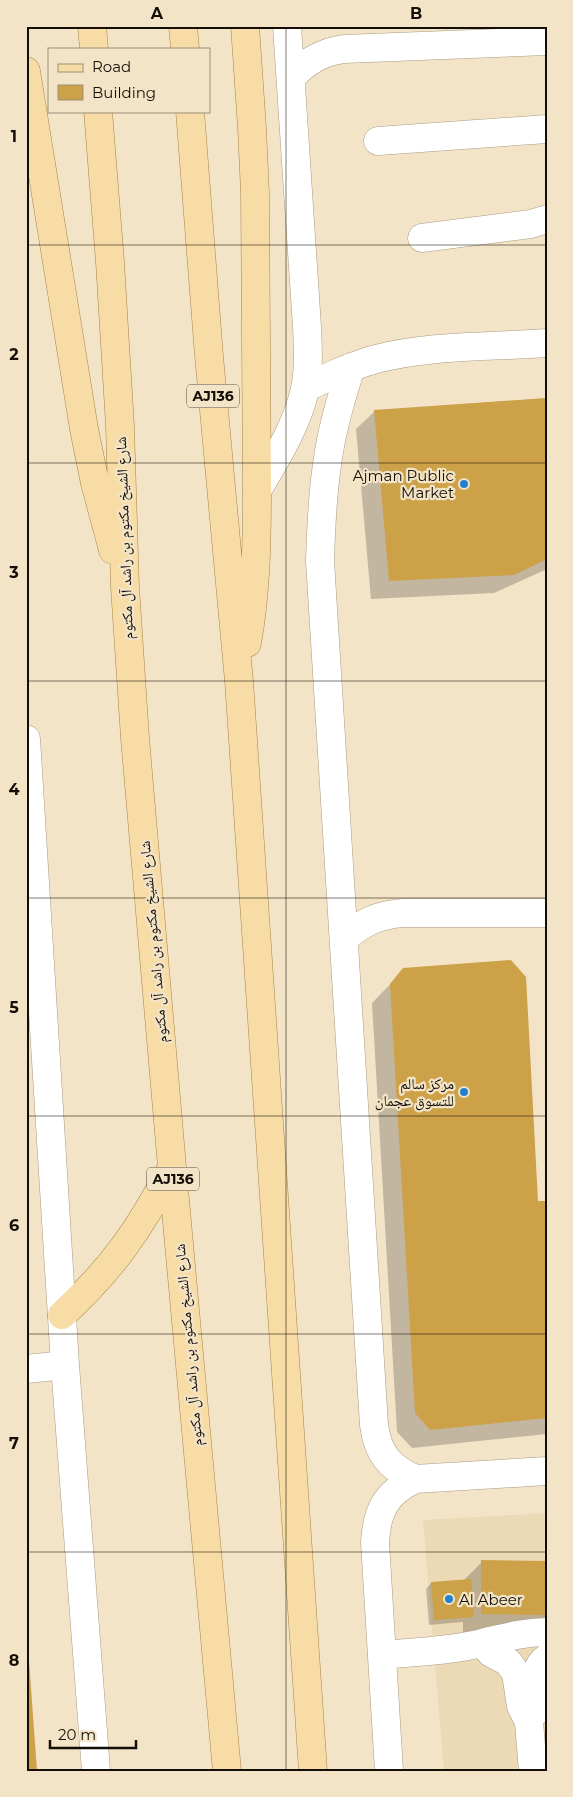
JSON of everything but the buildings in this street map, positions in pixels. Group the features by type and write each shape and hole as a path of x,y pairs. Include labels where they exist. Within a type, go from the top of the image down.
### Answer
{"main road":[{"path":"92,26 94,48"},
{"path":"183,26 185,48"},
{"path":"239,681 254,587 258,491 255,193 245,26"},
{"path":"26,72 84,429 109,537 125,588"},
{"name":"شارع الشيخ مكتوم بن راشد آل مكتوم","path":"98,112 120,426 125,588 135,738 227,1771"},
{"name":"AJ136","path":"190,112 209,356 239,681 313,1771"},
{"path":"62,1315 106,1272 125,1247 158,1195 172,1167"}],"street":[{"path":"258,491 290,434 305,388 308,357 287,26"},
{"path":"291,78 309,61 332,51 393,36 547,41"},
{"path":"378,141 547,129"},
{"path":"422,238 531,224 547,219"},
{"path":"305,388 351,367 374,360 421,351 547,344"},
{"path":"351,367 337,415 327,463 320,561 374,1425 376,1439 382,1453 390,1464 402,1473 415,1479"},
{"path":"26,740 65,1364 96,1771"},
{"path":"344,939 371,919 387,914 547,913"},
{"path":"26,1369 65,1364"},
{"path":"389,1771 375,1542 380,1510 389,1497 401,1486 415,1479 547,1471"},
{"path":"382,1655 435,1651 482,1643 512,1635 547,1632"},
{"path":"482,1643 491,1653 513,1667 518,1679 521,1706 529,1722 533,1771"},
{"path":"529,1722 537,1705 536,1673 539,1666 547,1658"}],"shaded area":[{"path":"547,1513 547,1771 444,1771 423,1520"}],"place":[{"name":"Ajman Public Market","path":"464,484"},
{"name":"مركز سالم للتسوق عجمان","path":"464,1092"},
{"name":"Al Abeer","path":"449,1599"}]}
